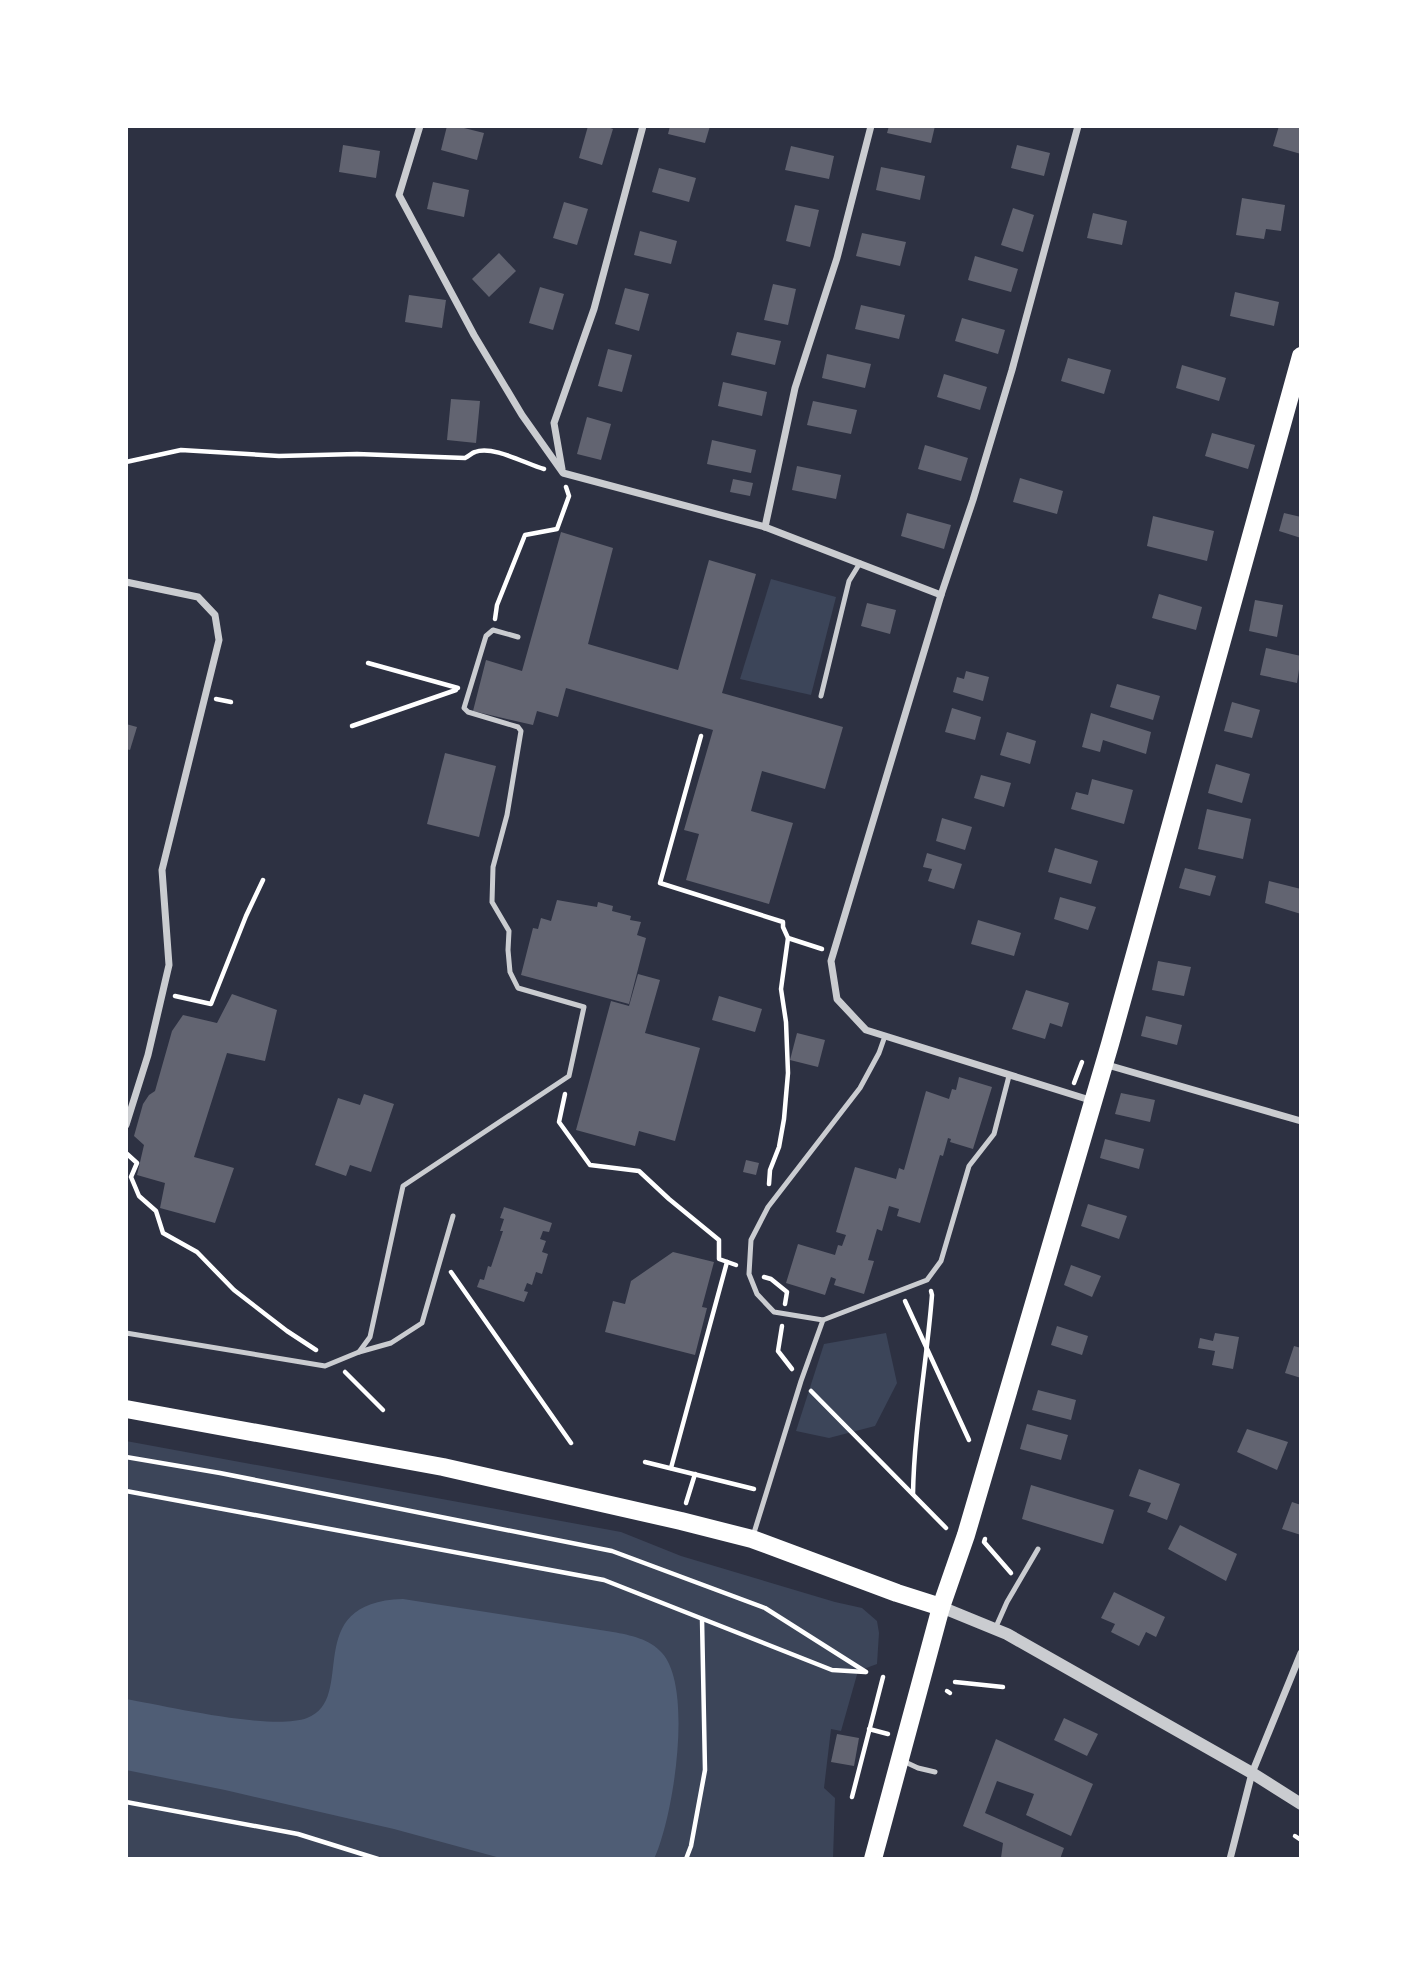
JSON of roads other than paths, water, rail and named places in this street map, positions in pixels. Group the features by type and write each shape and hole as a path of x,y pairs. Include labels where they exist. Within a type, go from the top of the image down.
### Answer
{"main road":[{"path":"873,1859 941,1607 970,1522 1093,1101 1301,356"},
{"path":"126,1409 443,1467 681,1521 752,1539 941,1607"}],"street":[{"path":"419,126 399,195 481,346 522,415 562,473 765,527 941,595"},
{"path":"562,473 554,423 594,309 643,126"},
{"path":"765,527 795,388 837,258 871,126"},
{"path":"1078,126 1012,370 831,961 837,999 866,1030 1093,1101"},
{"path":"126,582 198,597 215,615 219,640 162,870 169,965 148,1055 126,1125"},
{"path":"1103,1064 1301,1121"},
{"path":"941,1607 1019,1640 1252,1773 1301,1804"},
{"path":"1230,1859 1252,1773 1301,1653"}],"lane":[{"path":"821,696 849,580 860,563"},
{"path":"359,1352 370,1337 403,1186 569,1076 584,1007 518,988 510,972 509,931 492,902 493,867 507,814 521,731 518,727 468,712 464,708 486,636 493,630 518,637"},
{"path":"885,1036 880,1053 860,1088 768,1207 751,1240 749,1270 757,1294 774,1312 823,1320 928,1280 941,1261 969,1166 994,1134 1009,1076"},
{"path":"126,1333 325,1366 391,1343 422,1323 453,1216"},
{"path":"752,1539 801,1381 823,1320"},
{"path":"995,1629 1007,1602 1038,1549"},
{"path":"900,1760 935,1772"}]}
